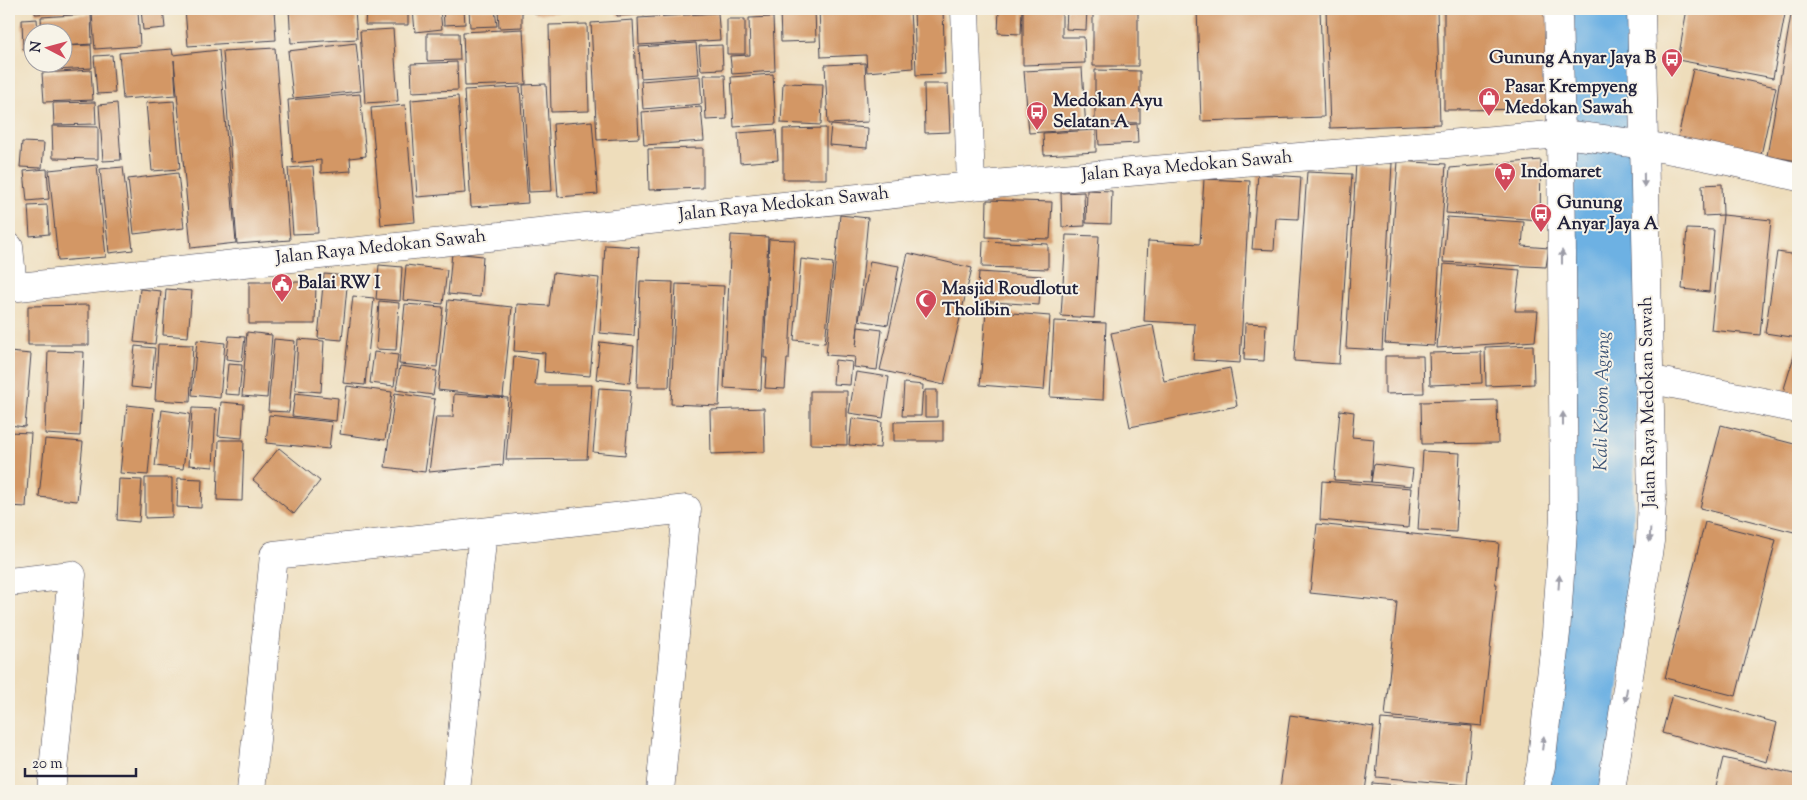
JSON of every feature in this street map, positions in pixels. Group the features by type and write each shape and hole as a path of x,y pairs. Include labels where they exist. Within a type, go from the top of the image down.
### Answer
{"street":[{"path":"965,9 971,186"},
{"path":"1535,791 1541,766 1556,633 1564,517 1567,135 1558,9"},
{"name":"Jalan Raya Medokan Sawah","path":"1611,791 1650,541 1652,499 1648,379 1631,144 1641,9"},
{"name":"Jalan Raya Medokan Sawah","path":"11,287 971,186 1567,135 1738,162 1798,177"},
{"path":"9,247 11,287"},
{"path":"1648,379 1798,409"},
{"path":"251,791 274,555 687,509 660,791"},
{"path":"456,791 483,532"},
{"path":"9,582 72,575 51,791"}],"building":[{"path":"35,9 88,9 88,11 35,14"},
{"path":"141,9 163,9 165,28 143,30"},
{"path":"185,9 274,9 276,40 188,46"},
{"path":"289,9 355,9 357,39 291,43"},
{"path":"366,9 408,9 408,25 365,25"},
{"path":"413,9 440,9 442,29 415,32"},
{"path":"443,9 464,9 465,24 444,25"},
{"path":"469,9 495,9 497,26 470,27"},
{"path":"498,9 522,9 522,27 499,28"},
{"path":"535,9 595,9 595,10 535,14"},
{"path":"616,9 680,9 680,12 617,16"},
{"path":"727,9 752,9 752,12 727,13"},
{"path":"780,9 815,9 816,41 781,42"},
{"path":"819,9 910,9 913,68 867,72 866,55 821,57"},
{"path":"914,9 943,9 945,74 916,75"},
{"path":"999,9 1022,9 1021,34 998,33"},
{"path":"1023,9 1062,9 1062,37 1084,37 1085,63 1023,65"},
{"path":"1067,9 1087,9 1086,30 1066,29"},
{"path":"1093,9 1138,9 1138,66 1093,66"},
{"path":"1197,9 1320,9 1324,117 1201,121"},
{"path":"1326,9 1437,9 1440,124 1330,128"},
{"path":"1444,9 1549,9 1550,109 1444,110"},
{"path":"1687,9 1786,9 1773,78 1678,60"},
{"path":"1792,9 1798,9 1798,161 1767,156"},
{"path":"138,10 140,46 95,49 92,14"},
{"path":"718,13 720,40 639,45 638,18"},
{"path":"91,14 92,44 72,45 72,22 41,22 41,17"},
{"path":"773,17 775,71 732,74 730,56 750,55 749,18"},
{"path":"37,19 37,22 22,22 22,20"},
{"path":"727,19 745,19 745,54 727,54"},
{"path":"633,20 639,138 597,140 591,23"},
{"path":"587,24 589,111 551,112 549,25"},
{"path":"393,29 398,101 365,103 360,31"},
{"path":"523,29 526,84 465,86 463,32"},
{"path":"427,33 459,33 460,60 427,61"},
{"path":"356,43 361,91 293,98 288,51"},
{"path":"696,43 699,74 641,78 639,47"},
{"path":"91,45 92,68 72,69 72,46"},
{"path":"722,45 723,69 701,70 699,46"},
{"path":"275,48 290,240 237,244 223,51"},
{"path":"172,49 173,55 219,50 236,243 191,248 174,60 176,95 123,99 119,53"},
{"path":"112,55 115,93 97,94 94,56"},
{"path":"457,62 458,90 412,92 411,64"},
{"path":"865,63 868,122 828,124 825,65"},
{"path":"1082,68 1086,129 1029,133 1024,71"},
{"path":"1693,69 1776,87 1761,155 1678,137"},
{"path":"91,70 93,100 44,102 42,73"},
{"path":"1095,70 1140,71 1140,123 1095,122"},
{"path":"773,74 776,124 734,127 731,77"},
{"path":"704,75 725,75 727,119 706,120"},
{"path":"700,76 702,104 643,109 641,81"},
{"path":"783,83 823,84 821,125 781,123"},
{"path":"546,84 552,191 529,192 523,85"},
{"path":"924,84 948,84 950,132 925,133"},
{"path":"520,87 528,203 471,207 464,90"},
{"path":"360,94 366,156 350,158 351,171 321,173 321,160 293,163 288,100"},
{"path":"458,96 465,193 417,197 411,100"},
{"path":"174,101 180,169 152,171 146,103"},
{"path":"95,102 96,124 54,125 53,103"},
{"path":"117,103 121,160 103,161 99,105"},
{"path":"405,105 415,222 381,225 371,108"},
{"path":"701,107 704,141 644,145 642,112"},
{"path":"592,121 598,194 558,197 553,124"},
{"path":"1137,124 1138,143 1099,145 1098,127"},
{"path":"831,125 868,128 867,148 829,145"},
{"path":"52,126 98,127 98,159 53,158"},
{"path":"826,128 826,179 783,179 783,129"},
{"path":"776,130 778,160 740,163 738,133"},
{"path":"1096,130 1096,152 1044,155 1043,133"},
{"path":"22,142 44,143 42,168 20,167"},
{"path":"703,148 703,188 649,190 648,149"},
{"path":"1541,160 1540,220 1446,213 1450,168"},
{"path":"1356,161 1392,163 1382,350 1346,348"},
{"path":"1398,161 1446,164 1434,346 1385,343"},
{"path":"97,165 106,257 58,261 49,170"},
{"path":"313,166 318,233 293,234 288,168"},
{"path":"123,167 133,250 109,253 100,169"},
{"path":"47,169 49,199 27,201 24,171"},
{"path":"1307,172 1352,174 1339,364 1294,361"},
{"path":"178,173 184,228 134,234 128,179"},
{"path":"1258,174 1301,177 1298,219 1276,218 1274,250 1252,249"},
{"path":"1204,179 1250,181 1240,363 1193,360 1195,324 1144,321 1148,241 1200,244"},
{"path":"1722,184 1723,215 1703,216 1702,185"},
{"path":"1087,190 1112,191 1111,224 1086,223"},
{"path":"1084,192 1085,226 1062,227 1061,193"},
{"path":"987,200 1052,202 1050,239 986,237"},
{"path":"47,205 49,234 30,236 28,206"},
{"path":"840,215 868,218 856,347 858,327 882,330 877,370 854,367 855,357 826,355"},
{"path":"1723,215 1771,220 1760,335 1711,330"},
{"path":"1447,217 1524,222 1522,246 1549,248 1546,267 1443,262"},
{"path":"1687,229 1714,230 1709,292 1682,289"},
{"path":"731,235 768,237 761,390 724,388"},
{"path":"1066,235 1099,236 1094,318 1061,316"},
{"path":"769,239 795,240 789,359 787,359 785,389 765,388 767,358 764,358"},
{"path":"983,241 1048,244 1048,269 982,267"},
{"path":"605,245 639,247 634,336 600,333"},
{"path":"1777,252 1798,255 1798,338 1765,333"},
{"path":"452,253 483,256 480,297 448,294"},
{"name":"Masjid Roudlotut Tholibin","path":"908,253 972,268 944,385 880,370"},
{"path":"801,259 833,263 825,343 794,340"},
{"path":"870,261 899,266 888,325 859,320"},
{"path":"1444,264 1520,270 1515,311 1538,311 1535,341 1437,348"},
{"path":"379,265 402,267 400,301 376,299"},
{"path":"406,265 447,270 443,304 403,300"},
{"path":"979,272 1041,276 1039,305 977,301"},
{"path":"553,273 599,278 590,376 544,372 545,353 514,351 517,304 549,306"},
{"path":"324,274 348,276 342,340 318,338"},
{"path":"640,281 673,282 669,387 637,387"},
{"name":"Balai RW I","path":"249,282 316,282 315,324 249,324"},
{"path":"676,284 724,286 719,406 671,404"},
{"path":"140,289 161,291 155,344 134,342"},
{"path":"166,289 192,291 188,337 163,335"},
{"path":"353,296 374,298 365,385 343,383"},
{"path":"448,300 512,307 503,397 438,390"},
{"path":"379,301 399,303 396,350 376,349"},
{"path":"405,304 443,307 437,367 399,364"},
{"path":"89,305 89,345 28,345 28,306"},
{"path":"986,311 1050,316 1044,390 980,385"},
{"path":"1054,321 1106,323 1103,400 1050,397"},
{"path":"1245,323 1266,324 1264,361 1244,360"},
{"path":"1153,325 1164,381 1230,368 1237,406 1130,427 1111,333"},
{"path":"247,332 272,335 267,398 242,396"},
{"path":"229,336 245,337 242,361 226,359"},
{"path":"274,339 295,341 289,412 268,411"},
{"path":"298,339 324,341 321,392 295,390"},
{"path":"197,340 225,343 220,398 192,395"},
{"path":"600,342 634,346 630,383 596,379"},
{"path":"1798,343 1798,396 1783,392"},
{"path":"158,344 193,345 190,402 155,400"},
{"path":"1533,345 1534,384 1486,386 1485,347"},
{"path":"135,346 155,348 151,389 131,387"},
{"path":"48,351 84,352 80,436 45,434"},
{"path":"9,352 31,354 25,427 9,425"},
{"path":"374,352 398,355 394,386 370,383"},
{"path":"1481,352 1482,383 1430,385 1429,353"},
{"path":"514,356 538,360 535,385 592,385 587,459 506,460"},
{"path":"1385,356 1423,356 1424,393 1385,394"},
{"path":"835,360 852,362 850,385 833,384"},
{"path":"228,364 242,365 239,395 225,394"},
{"path":"400,366 437,371 433,395 396,390"},
{"path":"856,372 889,377 883,418 849,413"},
{"path":"904,383 923,385 921,416 902,416"},
{"path":"347,386 392,392 385,440 340,434"},
{"path":"599,388 631,390 625,455 593,452"},
{"path":"925,390 937,390 937,417 925,417"},
{"path":"810,391 847,391 847,445 810,444"},
{"path":"295,393 338,398 336,421 292,416"},
{"path":"395,393 435,399 425,472 385,467"},
{"path":"454,394 508,398 503,465 429,472 436,417 453,417"},
{"path":"1497,400 1498,443 1422,444 1421,402"},
{"path":"221,402 244,404 242,438 218,436"},
{"path":"127,405 154,408 148,475 120,473"},
{"path":"192,408 216,409 213,467 189,465"},
{"path":"764,408 765,452 711,454 710,410"},
{"path":"162,410 190,414 183,469 155,466"},
{"path":"1340,410 1354,412 1352,437 1374,439 1371,482 1334,480"},
{"path":"269,415 332,422 329,449 266,443"},
{"path":"852,418 882,422 880,448 849,445"},
{"path":"943,421 943,441 894,441 894,422"},
{"path":"1721,425 1798,445 1798,533 1700,508"},
{"path":"9,432 31,433 26,507 9,506"},
{"path":"45,439 83,442 77,501 39,497"},
{"path":"219,440 244,440 242,501 217,500"},
{"path":"279,448 320,481 294,514 253,480"},
{"path":"1423,451 1460,453 1456,532 1418,530"},
{"path":"1374,464 1413,469 1411,486 1371,482"},
{"path":"145,478 172,478 172,517 145,518"},
{"path":"178,478 202,479 201,508 177,507"},
{"path":"119,479 142,480 139,522 117,520"},
{"path":"1322,481 1411,488 1408,528 1320,520"},
{"path":"1705,522 1776,540 1736,696 1665,678"},
{"path":"1317,524 1499,543 1495,584 1497,584 1482,726 1385,716 1397,602 1310,593"},
{"path":"1672,694 1777,723 1767,762 1662,733"},
{"path":"1290,715 1374,727 1365,791 1300,791 1280,788"},
{"path":"1381,719 1472,726 1467,785 1376,777"},
{"path":"1723,758 1798,775 1798,791 1715,791"},
{"path":"1372,783 1397,785 1396,791 1372,791"}],"waterway":[{"name":"Kali Kebon Agung","path":"1573,791 1600,569 1606,186 1598,9"}],"place":[{"name":"Gunung Anyar Jaya B","path":"1672,78"},
{"name":"Pasar Krempyeng Medokan Sawah","path":"1489,117"},
{"name":"Medokan Ayu Selatan A","path":"1037,131"},
{"name":"Indomaret","path":"1505,192"},
{"name":"Gunung Anyar Jaya A","path":"1541,233"},
{"name":"Balai RW I","path":"282,303"},
{"name":"Masjid Roudlotut Tholibin","path":"926,319"}]}
